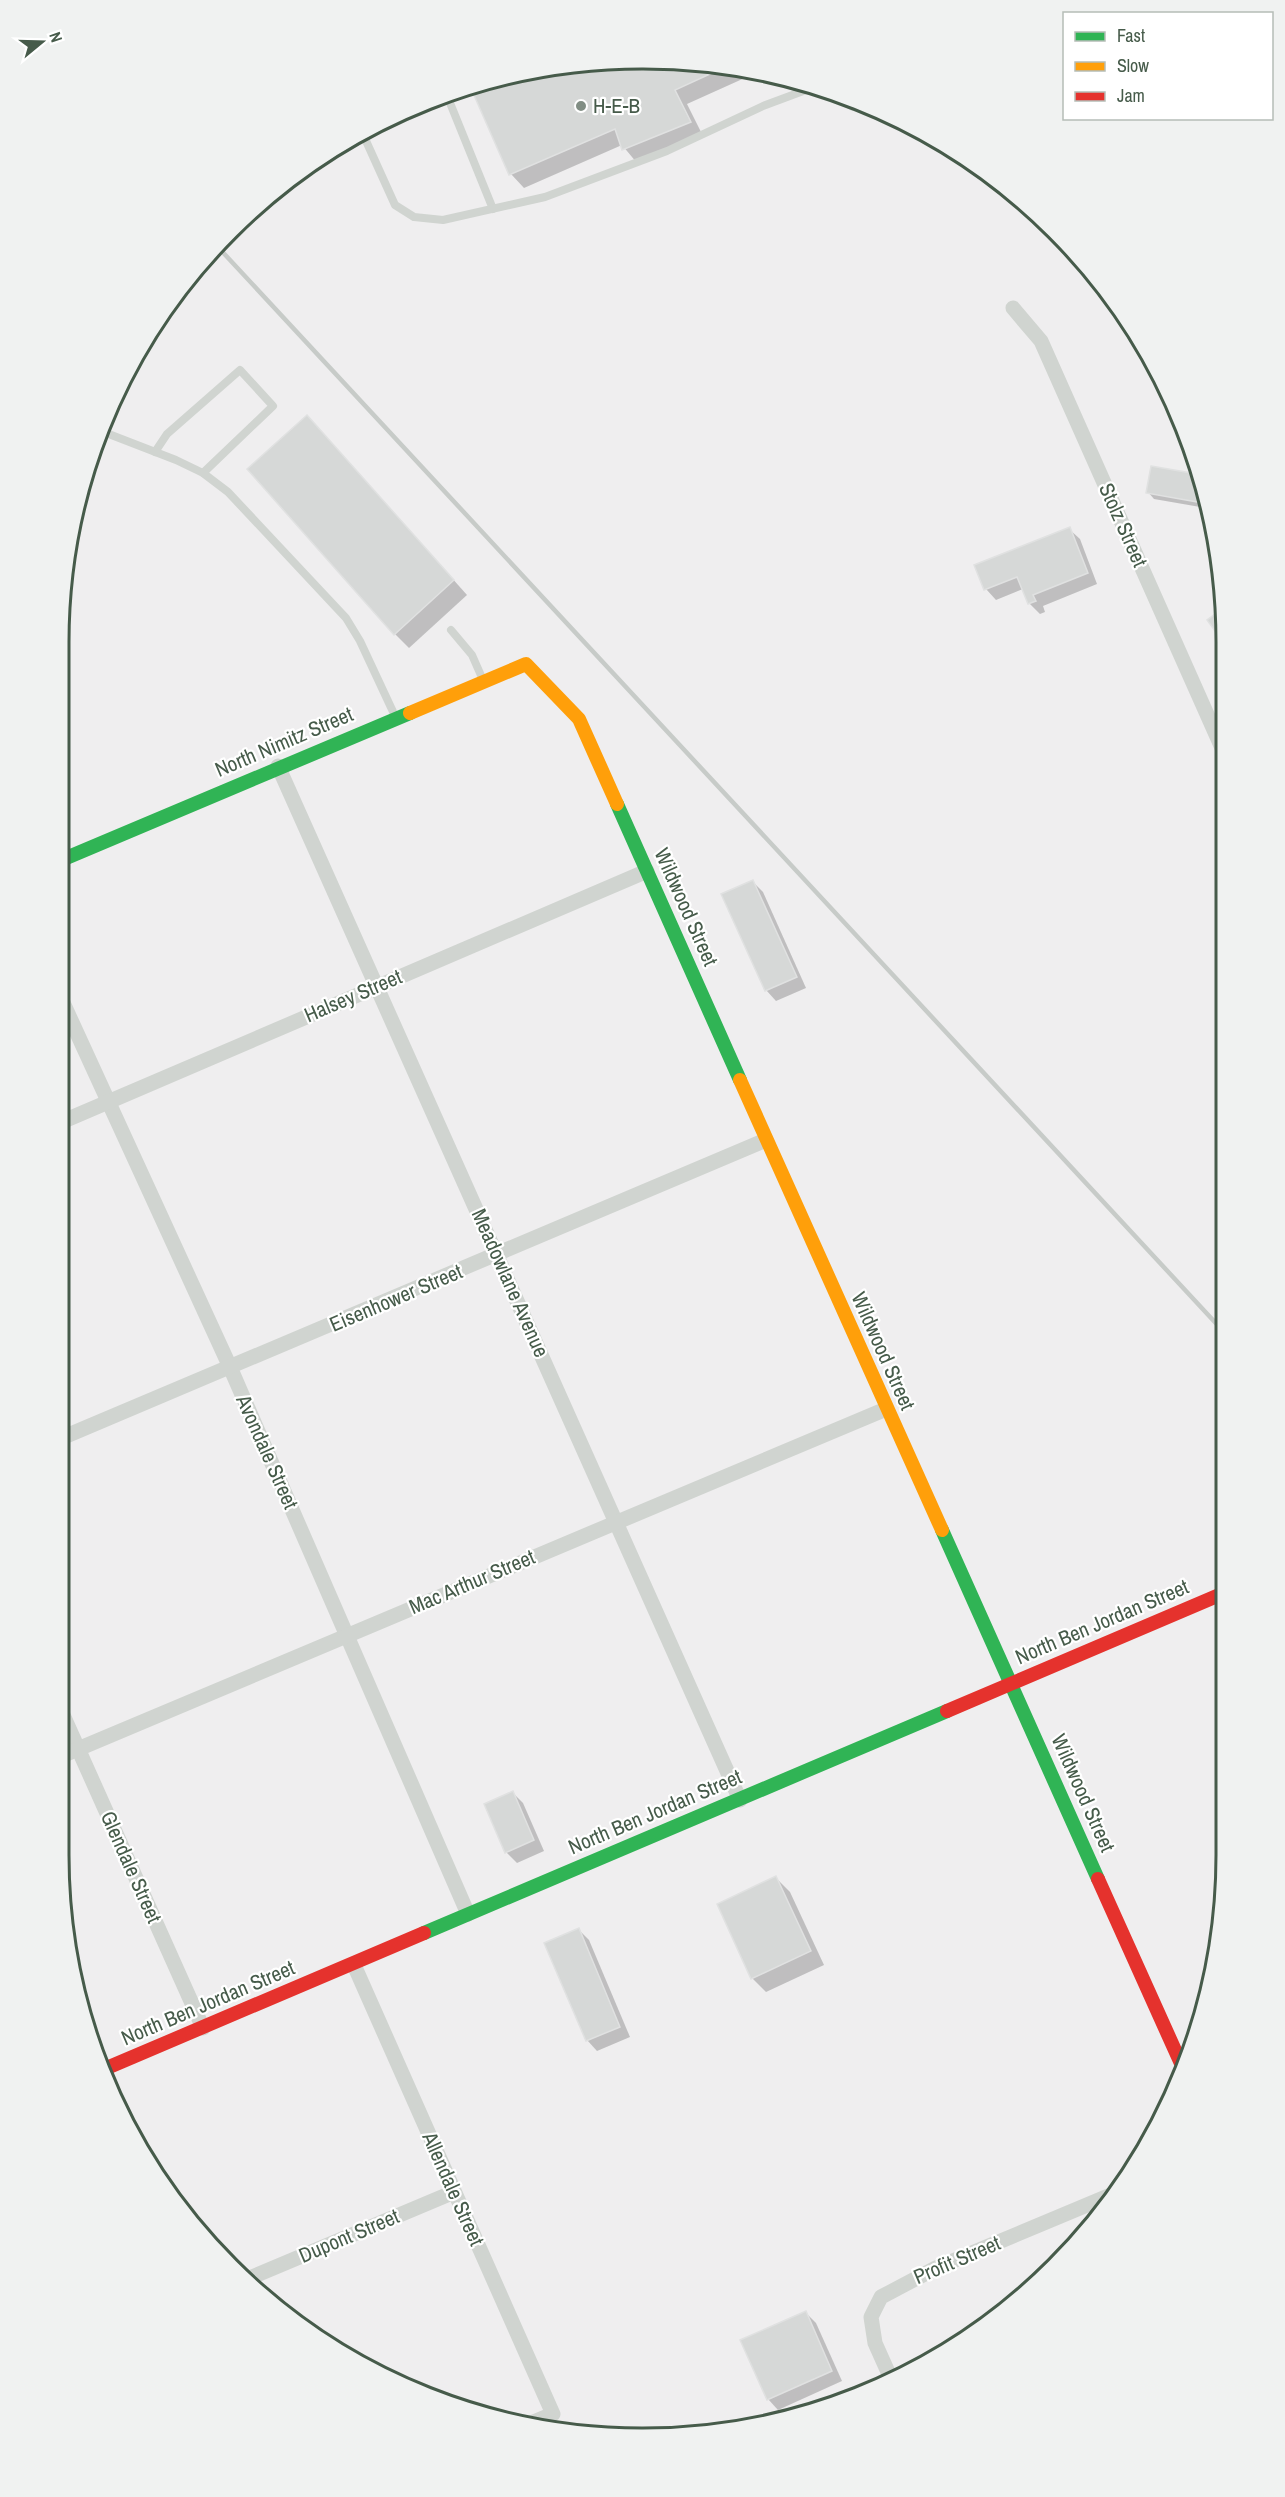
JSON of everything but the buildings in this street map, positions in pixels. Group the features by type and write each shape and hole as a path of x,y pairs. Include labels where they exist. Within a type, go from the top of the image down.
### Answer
{"street":[{"name":"Stolz Street","path":"1013,309 1041,340 1216,734"},
{"name":"North Nimitz Street","path":"69,857 278,766 526,664"},
{"name":"Wildwood Street","path":"526,664 579,719 1178,2058"},
{"name":"Meadowlane Avenue","path":"278,766 740,1800"},
{"name":"Halsey Street","path":"69,1119 647,872"},
{"name":"Avondale Street","path":"69,1015 230,1367 468,1914"},
{"name":"Eisenhower Street","path":"69,1436 766,1140"},
{"name":"Mac Arthur Street","path":"69,1753 616,1520 886,1409"},
{"name":"North Ben Jordan Street","path":"110,2067 354,1965 468,1914 1216,1596"},
{"name":"Glendale Street","path":"69,1729 203,2028"},
{"name":"Allendale Street","path":"354,1965 553,2414 542,2419"},
{"name":"Dupont Street","path":"254,2276 454,2192"},
{"name":"Profit Street","path":"888,2373 874,2343 871,2317 881,2297 936,2268 1100,2199"}],"lane":[{"path":"366,141 388,193 403,212 428,220 443,220 545,197 668,151 800,91"},
{"path":"450,102 493,209"},
{"path":"155,452 167,434 240,370 273,406 203,473"},
{"path":"109,434 203,473 228,492 346,618 360,641 395,718"},
{"path":"450,630 472,655 484,681"}],"railway":[{"path":"223,252 1216,1323"}],"traffic: fast":[{"path":"69,857 410,713"},
{"path":"617,804 740,1080"},
{"path":"942,1530 1098,1879"},
{"path":"424,1933 947,1711"}],"traffic: slow":[{"path":"410,713 526,664 579,719 617,804"},
{"path":"740,1080 942,1530"}],"traffic: jam":[{"path":"947,1711 1216,1596"},
{"path":"1098,1879 1178,2058"},
{"path":"110,2067 424,1933"}],"place":[{"name":"H-E-B","path":"581,106"}]}
